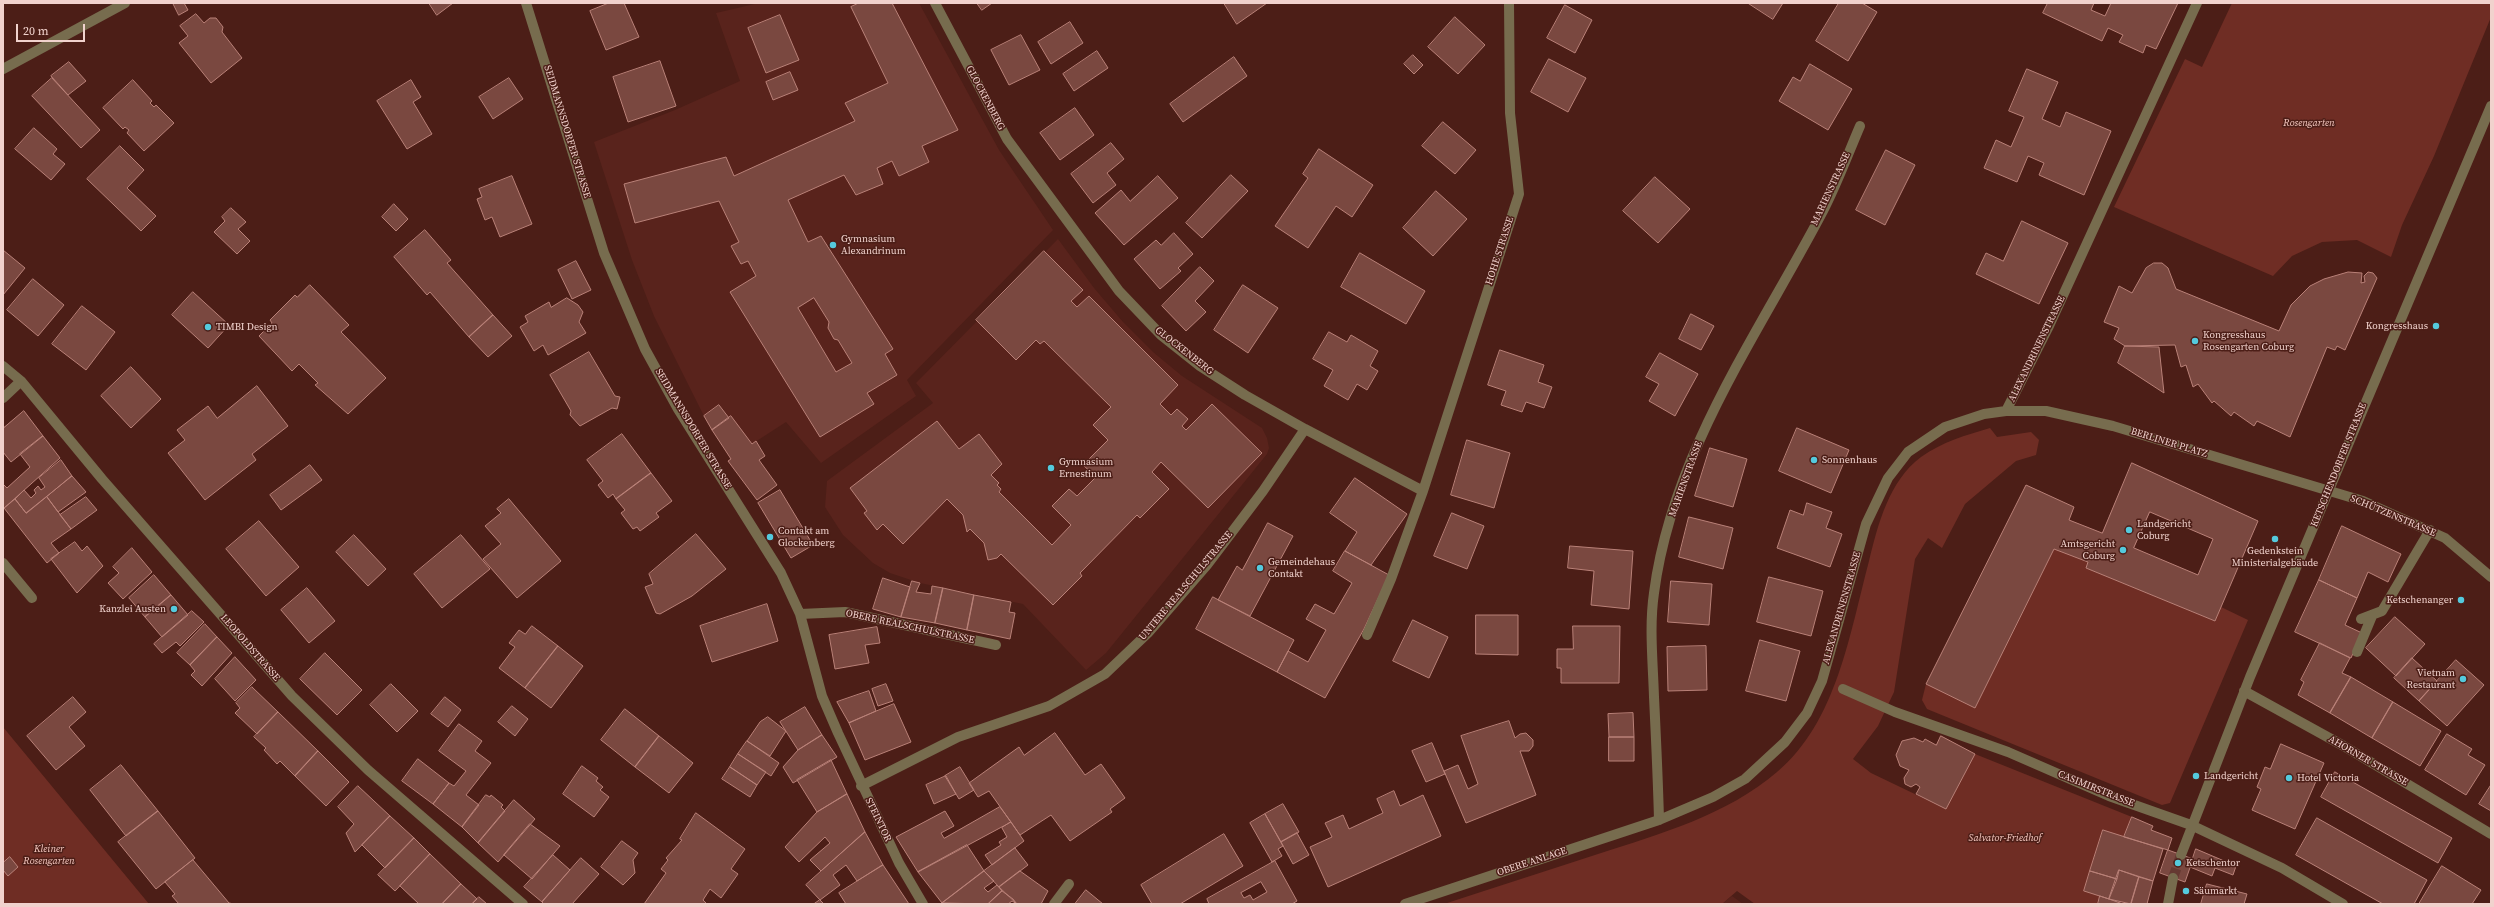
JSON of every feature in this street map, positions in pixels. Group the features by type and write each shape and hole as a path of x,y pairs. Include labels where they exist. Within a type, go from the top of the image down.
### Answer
{"street":[{"path":"3,69 125,3"},
{"name":"SEIDMANNSDORFER STRASSE","path":"526,3 604,253 645,349 678,409 781,573 800,614 822,696 838,734"},
{"name":"GLOCKENBERG","path":"936,3 1007,139 1119,291 1161,335 1200,366 1305,430 1423,491"},
{"name":"HOHE STRASSE","path":"1423,491 1519,194 1510,112 1509,3"},
{"name":"ALEXANDRINENSTRASSE","path":"1659,820 1713,797 1745,779 1785,742 1807,713 1822,681 1866,524 1888,478 1908,452 1945,427 1984,414 2006,411 2049,326 2197,3"},
{"name":"KETSCHENDORFER STRASSE","path":"2181,855 2191,825 2244,691 2491,106"},
{"name":"MARIENSTRASSE","path":"1659,820 1652,643 1653,594 1659,562 1672,516 1695,449 1743,356 1824,209 1860,126"},
{"name":"LEOPOLDSTRASSE","path":"3,366 21,381 132,513 292,696 368,770 523,904"},
{"path":"3,398 21,381"},
{"name":"BERLINER PLATZ","path":"2006,411 2046,411 2112,426 2329,490"},
{"name":"UNTERE REALSCHULSTRASSE","path":"861,786 958,737 1048,706 1105,674 1148,634 1207,565 1263,491 1305,430"},
{"name":"SCHÜTZENSTRASSE","path":"2329,490 2363,501 2445,538 2491,577"},
{"path":"1367,635 1391,579 1423,491"},
{"path":"2361,618 2372,616 2382,611 2430,530"},
{"path":"3,563 32,598"},
{"name":"OBERE REALSCHULSTRASSE","path":"800,614 845,612 996,645"},
{"path":"2357,652 2372,616"},
{"name":"CASIMIRSTRASSE","path":"1843,689 1895,712 2008,752 2109,796 2191,825 2282,868 2343,904"},
{"name":"AHORNER STRASSE","path":"2244,691 2342,745 2491,834"},
{"name":"STEINTOR","path":"838,734 861,786 899,863 923,904"},
{"name":"OBERE ANLAGE","path":"1405,904 1659,820"},
{"path":"2168,904 2174,878"},
{"path":"1054,904 1069,884"}],"shaded area":[{"name":"Gymnasium Alexandrinum","path":"759,3 919,3 999,150 1053,230 907,380 916,396 821,463 786,422 752,444 719,405 704,416 654,316 632,260 594,142 675,110 740,81 716,13"},
{"name":"Gymnasium Ernestinum","path":"1058,239 1094,288 1123,322 1153,352 1182,376 1262,428 1267,438 1269,448 1267,454 1106,653 1086,670 1023,604 920,583 890,573 873,563 843,535 825,507 827,481 933,403 916,383"},
{"path":"1732,896 1743,904 1722,904"}],"green space":[{"name":"Rosengarten","path":"2232,3 2491,3 2491,17 2434,156 2402,225 2391,257 2357,240 2322,242 2292,256 2273,276 2114,207 2185,59 2202,67"},
{"name":"Salvator-Friedhof","path":"1990,428 1997,437 2031,432 2039,440 2036,455 2016,461 1965,504 1942,548 1928,538 1915,559 1894,692 1878,726 1853,759 1871,773 1946,809 1975,754 2132,817 2124,837 2103,830 2085,891 2100,896 2098,904 1755,904 1737,891 1722,904 1444,904 1645,839 1692,822 1737,800 1777,772 1797,751 1814,728 1827,702 1847,646 1876,533 1886,504 1901,478 1921,457 1937,447 1972,433"},
{"path":"2054,549 2088,562 2086,568 2215,621 2221,607 2248,620 2170,803 2162,805 1927,709 1922,700 1926,684 1975,708"},
{"name":"Kleiner Rosengarten","path":"3,727 149,904 3,904"}],"building":[{"path":"173,3 184,3 188,10 179,15"},
{"path":"429,3 453,3 437,15"},
{"path":"609,3 624,3 639,37 606,50 590,11"},
{"path":"859,3 892,3 958,130 922,146 929,162 899,176 892,161 877,168 883,184 856,195 844,175 788,200 808,242 821,236 893,349 885,354 897,375 867,393 874,404 820,437 730,292 756,276 748,261 741,264 731,246 739,242 719,201 635,223 624,184 726,157 734,176 855,121 845,103 888,83 851,7","holes":["814,298 829,322 828,328 834,339 838,340 852,363 836,372 798,308"]},
{"path":"977,3 992,3 982,10"},
{"path":"1224,3 1267,3 1237,24"},
{"path":"1748,3 1783,3 1773,19"},
{"path":"1839,3 1862,3 1877,12 1848,61 1816,41"},
{"path":"2048,3 2094,3 2091,10 2105,16 2111,3 2178,3 2156,49 2146,45 2143,53 2119,42 2123,35 2108,28 2102,41 2043,13"},
{"path":"1565,5 1592,20 1575,53 1547,38"},
{"path":"196,14 204,23 210,18 216,18 223,27 222,32 242,58 211,83 179,43 188,36 180,26"},
{"path":"780,15 799,60 766,73 748,28"},
{"path":"1455,17 1485,45 1458,74 1428,47"},
{"path":"1070,22 1083,43 1051,64 1038,42"},
{"path":"1021,35 1040,70 1009,85 991,50"},
{"path":"1097,51 1108,68 1074,91 1063,74"},
{"path":"1413,55 1423,65 1414,74 1404,64"},
{"path":"1234,57 1247,76 1183,122 1170,104"},
{"path":"1549,59 1586,78 1568,112 1531,92"},
{"path":"660,61 676,106 628,122 613,77"},
{"path":"69,62 86,81 68,95 51,76"},
{"path":"1810,64 1852,89 1828,130 1779,101 1793,77 1800,81"},
{"path":"2027,69 2058,82 2042,119 2060,127 2066,112 2111,131 2084,195 2039,175 2044,163 2028,156 2017,182 1984,168 1996,140 2011,147 2024,117 2009,111"},
{"path":"790,72 798,90 773,100 766,82"},
{"path":"52,78 100,130 81,148 32,96"},
{"path":"509,78 523,99 493,119 479,97"},
{"path":"133,80 152,101 150,103 154,107 156,105 174,123 144,151 127,133 129,130 125,127 123,129 103,108"},
{"path":"411,80 421,97 413,102 432,134 407,149 377,101"},
{"path":"1075,108 1094,135 1060,160 1040,133"},
{"path":"1443,122 1476,150 1455,174 1422,146"},
{"path":"34,128 57,149 53,154 65,164 51,180 15,149"},
{"path":"1111,143 1124,159 1107,173 1116,185 1093,203 1071,174"},
{"path":"120,146 144,170 127,188 156,216 141,231 87,179"},
{"path":"1319,149 1373,185 1352,217 1336,206 1308,248 1275,226 1308,178 1303,174"},
{"path":"1886,150 1915,165 1885,225 1856,210"},
{"path":"1231,175 1248,191 1202,238 1186,223"},
{"path":"512,176 532,224 500,237 492,217 485,220 477,199 482,197 479,189"},
{"path":"1158,176 1178,198 1124,245 1095,213 1121,190 1130,201"},
{"path":"1655,177 1690,209 1658,243 1623,211"},
{"path":"1436,191 1467,219 1433,256 1403,228"},
{"path":"394,204 408,219 396,231 382,217"},
{"path":"231,208 246,222 238,229 250,241 237,254 214,232 225,221 222,217"},
{"path":"2022,221 2068,243 2039,304 1976,274 1986,253 2003,261"},
{"path":"425,230 451,260 447,263 493,315 469,337 430,292 427,295 394,257"},
{"path":"1174,233 1193,254 1178,268 1181,271 1160,289 1134,259 1156,240 1161,245"},
{"path":"3,250 25,268 3,295"},
{"path":"1044,251 1083,290 1071,301 1077,307 1089,296 1178,385 1160,404 1171,415 1177,409 1188,419 1182,426 1186,430 1212,404 1262,453 1208,508 1161,462 1152,472 1169,489 1140,518 1137,515 1080,573 1082,576 1053,605 1001,554 997,558 988,560 984,543 970,529 967,532 963,515 947,499 903,544 883,524 877,530 864,513 867,511 850,488 937,421 959,449 979,434 1002,464 991,475 999,483 997,485 1001,489 999,492 1052,545 1071,525 1052,506 1069,489 1077,496 1096,477 1083,465 1108,440 1093,425 1111,407 1044,341 1040,344 1036,340 1016,360 976,320"},
{"path":"1360,253 1425,291 1406,324 1341,287"},
{"path":"576,261 591,290 572,299 558,270"},
{"path":"2154,263 2162,263 2168,268 2176,289 2279,331 2291,305 2310,286 2324,279 2348,272 2362,273 2361,283 2365,282 2364,276 2368,272 2373,273 2377,278 2345,350 2337,346 2335,350 2327,347 2290,437 2257,421 2254,426 2234,412 2231,416 2214,401 2212,403 2198,384 2193,387 2186,365 2181,367 2175,345 2125,346 2114,339 2119,328 2104,322 2119,286 2132,293 2146,268"},
{"path":"1200,267 1214,281 1195,301 1206,312 1186,331 1162,306"},
{"path":"33,279 64,305 38,336 7,310"},
{"path":"310,285 349,325 341,332 386,378 348,414 315,385 318,383 299,364 292,371 259,336 272,323 270,320 295,295 297,297"},
{"path":"1243,285 1278,308 1248,353 1214,330"},
{"path":"193,292 229,325 208,348 172,315"},
{"path":"567,298 578,305 583,312 579,322 586,333 548,355 543,345 534,351 520,327 528,322 525,316 549,302 551,307"},
{"path":"82,306 115,332 86,370 52,344"},
{"path":"1691,314 1714,326 1701,350 1679,339"},
{"path":"493,315 512,336 488,357 469,337"},
{"path":"1329,332 1347,342 1351,335 1378,351 1370,366 1378,371 1367,390 1357,384 1348,400 1324,386 1333,370 1313,359"},
{"path":"2125,346 2159,347 2164,393 2118,363"},
{"path":"1500,350 1544,365 1538,382 1552,387 1544,408 1526,402 1522,412 1501,405 1506,391 1488,385"},
{"path":"589,352 615,396 620,397 617,409 612,408 580,426 570,415 571,411 550,375"},
{"path":"1660,353 1698,374 1675,416 1649,401 1659,384 1646,377"},
{"path":"131,367 161,399 131,428 101,396"},
{"path":"257,386 288,426 252,454 256,460 205,500 168,453 185,440 177,430 208,406 217,418"},
{"path":"719,405 729,418 712,430 704,416"},
{"path":"24,411 43,436 11,462 3,452 3,425 4,427"},
{"path":"731,416 752,444 756,441 765,456 759,460 777,485 757,500 728,461 731,459 712,430"},
{"name":"Sonnenhaus","path":"1797,428 1849,450 1831,493 1779,471"},
{"path":"622,434 651,473 616,499 613,494 608,498 598,485 603,481 587,460"},
{"path":"43,436 60,458 3,509 3,484 7,488 30,467 20,454"},
{"path":"1467,440 1510,453 1494,508 1451,495"},
{"path":"1710,448 1747,459 1733,507 1695,496"},
{"path":"61,460 72,476 26,513 15,499 24,490 31,498 36,493 34,490 38,486 41,490 45,487 39,478"},
{"path":"2132,463 2258,521 2215,621 2086,568 2088,562 2054,549 1975,708 1926,684 2026,485 2074,507 2069,520 2102,533","holes":["2150,512 2213,539 2198,575 2134,548"]},
{"path":"310,465 322,480 281,510 270,495"},
{"path":"651,473 672,501 656,513 659,517 640,531 637,527 633,529 621,513 625,510 616,499"},
{"path":"72,476 86,492 58,512 47,497"},
{"path":"1355,478 1407,514 1371,565 1345,551 1357,532 1330,513"},
{"path":"780,490 813,545 791,558 758,503"},
{"path":"47,497 71,529 51,543 59,553 47,563 4,508 15,499 26,513"},
{"path":"86,497 97,510 71,529 60,515"},
{"path":"509,499 561,561 517,598 483,559 501,544 485,526 501,513 497,509"},
{"path":"1807,503 1832,512 1826,528 1842,534 1830,567 1777,548 1790,510 1803,515"},
{"path":"1452,513 1484,526 1467,569 1434,556"},
{"path":"1689,517 1733,528 1723,569 1679,557"},
{"path":"259,521 299,567 266,596 226,549"},
{"name":"Gemeindehaus Contakt","path":"1268,523 1293,536 1250,616 1218,600 1237,566 1242,570"},
{"path":"2342,526 2401,554 2388,582 2368,572 2357,598 2319,580"},
{"path":"696,534 726,569 692,596 660,614 656,613 645,587 653,584 649,574"},
{"path":"354,535 386,569 368,586 336,552"},
{"path":"461,535 490,569 442,608 414,574"},
{"path":"75,542 82,551 87,546 103,566 77,593 51,559"},
{"path":"1570,546 1633,551 1629,609 1591,605 1594,571 1568,568"},
{"path":"132,548 152,572 123,599 108,583 119,573 113,567"},
{"path":"1345,551 1389,575 1364,629 1325,698 1277,672 1288,651 1308,662 1326,630 1306,619 1315,604 1334,614 1352,583 1333,571"},
{"path":"154,575 171,595 145,617 129,598"},
{"path":"1769,577 1823,591 1811,636 1757,622"},
{"path":"883,578 910,587 901,617 873,609"},
{"path":"2319,580 2357,598 2345,625 2362,633 2351,658 2295,632"},
{"path":"912,581 920,583 916,592 931,594 932,586 943,588 935,623 901,617"},
{"path":"1671,581 1712,584 1709,625 1668,622"},
{"path":"307,588 335,621 309,643 281,610"},
{"path":"943,588 974,595 967,630 935,623"},
{"path":"171,595 188,615 162,637 145,617"},
{"path":"974,595 1011,602 1009,612 1015,613 1010,639 967,630"},
{"path":"1213,597 1294,640 1277,672 1196,629"},
{"path":"767,604 778,641 712,662 700,626"},
{"path":"192,611 204,622 180,646 176,642 162,653 154,644"},
{"path":"1476,615 1518,615 1518,655 1476,654"},
{"path":"2395,617 2425,644 2396,676 2366,648"},
{"path":"1413,620 1448,637 1429,678 1393,661"},
{"path":"205,624 217,637 190,665 177,653"},
{"path":"532,626 558,646 525,688 499,668 515,647 509,643 519,630 525,634"},
{"path":"1573,626 1620,626 1619,683 1561,683 1561,668 1557,668 1557,649 1573,649"},
{"path":"877,627 880,643 865,645 869,663 835,669 829,635"},
{"path":"217,637 232,653 202,686 191,675 195,671 190,665"},
{"path":"1760,640 1800,651 1786,701 1746,691"},
{"path":"2320,643 2350,658 2342,673 2351,677 2330,713 2298,695 2304,682 2301,680"},
{"path":"558,646 583,666 551,708 525,688"},
{"path":"1706,646 1707,690 1668,691 1667,647"},
{"path":"325,653 362,690 337,715 300,679"},
{"path":"235,657 256,680 235,701 215,679"},
{"path":"2412,658 2437,681 2419,701 2394,678"},
{"path":"2456,660 2484,685 2447,726 2419,701"},
{"path":"2351,677 2393,702 2372,738 2330,713"},
{"path":"391,684 418,711 397,732 370,705"},
{"path":"886,684 893,701 878,706 872,689"},
{"path":"252,687 278,712 257,734 235,713 240,708 236,703"},
{"path":"869,691 876,711 849,723 837,702"},
{"path":"73,697 86,712 69,727 85,746 56,770 27,736"},
{"path":"445,697 461,710 448,727 431,714"},
{"path":"2393,702 2441,731 2420,766 2372,738"},
{"path":"894,704 911,742 865,760 849,723"},
{"path":"512,706 528,719 515,736 498,722"},
{"path":"805,707 822,735 798,750 780,722"},
{"path":"625,709 659,736 635,767 601,740"},
{"path":"278,712 318,751 295,776 280,761 277,764 264,750 266,748 254,737"},
{"path":"1633,713 1634,737 1609,737 1608,714"},
{"path":"768,717 786,731 770,756 747,741 760,722"},
{"path":"1509,721 1515,738 1520,734 1526,733 1533,740 1533,746 1529,751 1520,751 1536,795 1466,823 1444,771 1458,765 1468,789 1478,784 1461,736"},
{"path":"459,724 482,741 475,751 491,763 466,795 479,805 462,827 433,804 449,783 454,786 466,771 439,751"},
{"path":"1055,733 1085,775 1101,764 1125,798 1110,809 1112,812 1070,841 1051,815 1020,835 989,791 978,797 969,783 1019,747 1024,755"},
{"path":"2447,734 2472,749 2468,755 2485,765 2466,795 2425,770"},
{"path":"822,735 837,757 793,783 783,767 798,750"},
{"path":"659,736 693,763 669,793 635,767"},
{"path":"1941,736 1975,754 1946,809 1916,794 1920,787 1916,784 1911,787 1905,784 1904,778 1909,770 1900,766 1896,755 1902,741 1914,738 1923,742 1925,739 1936,745"},
{"path":"1609,737 1634,737 1634,761 1609,761"},
{"path":"747,741 779,763 771,776 738,754"},
{"path":"1432,743 1445,774 1426,782 1412,751"},
{"name":"Hotel Victoria","path":"2281,744 2324,763 2295,829 2252,810 2261,789 2257,787 2265,767 2270,769"},
{"path":"318,751 349,782 326,806 295,776"},
{"path":"738,754 766,772 757,785 730,767"},
{"path":"418,759 449,783 433,804 402,781"},
{"path":"831,760 847,794 817,812 797,780"},
{"path":"121,765 158,811 126,836 90,790"},
{"path":"582,766 598,778 596,781 603,787 600,790 609,797 594,817 563,794"},
{"path":"730,767 757,785 750,797 722,779"},
{"path":"960,767 974,790 959,799 945,776"},
{"path":"2335,772 2452,838 2438,863 2321,797"},
{"path":"946,776 956,794 934,804 926,785"},
{"path":"2491,785 2491,811 2479,804"},
{"path":"358,786 390,816 355,852 346,833 354,824 338,807"},
{"path":"1394,791 1400,806 1423,795 1441,836 1328,887 1310,847 1332,837 1325,823 1343,815 1349,829 1383,813 1377,799"},
{"path":"847,794 865,832 821,871 810,860 830,843 825,837 799,862 785,847 817,812"},
{"path":"486,795 490,797 491,795 503,805 501,807 505,811 478,843 462,827"},
{"path":"514,800 535,819 498,862 478,843"},
{"path":"1283,804 1299,832 1281,842 1265,814"},
{"path":"1000,807 1011,822 918,872 896,837 945,811 954,826 941,833 944,838"},
{"path":"158,811 195,858 156,889 118,842"},
{"path":"696,813 745,849 731,869 738,874 721,898 710,889 703,900 707,904 644,904 666,873 661,869 668,860 666,858 682,840 680,839"},
{"path":"1265,814 1283,846 1278,849 1282,856 1272,862 1250,823"},
{"path":"390,816 414,838 385,868 362,845"},
{"path":"2132,817 2153,826 2151,830 2172,838 2168,850 2124,837"},
{"path":"2317,818 2427,880 2414,904 2383,904 2296,855"},
{"path":"1011,822 1024,841 992,865 985,855 1001,845 999,842 1007,837 1002,828"},
{"path":"530,824 560,846 532,879 504,855"},
{"path":"2103,830 2163,849 2153,881 2119,870 2117,879 2090,871"},
{"path":"865,832 883,865 857,881 846,865 833,875 840,885 820,900 806,885"},
{"path":"1297,833 1309,855 1293,864 1281,842"},
{"path":"1224,834 1243,866 1180,904 1152,904 1141,885"},
{"path":"414,838 430,854 395,891 378,875"},
{"path":"622,841 638,853 633,860 635,873 623,885 601,867"},
{"path":"967,845 984,871 942,903 918,872"},
{"path":"1015,848 1028,865 999,887 984,871"},
{"path":"2196,849 2236,866 2233,875 2215,868 2212,876 2190,867"},
{"name":"Ketschentor","path":"2168,850 2193,859 2185,882 2160,873"},
{"path":"430,854 461,884 442,904 419,904 400,886"},
{"path":"553,855 570,870 542,902 524,887"},
{"path":"10,857 18,867 8,876 3,870 3,863"},
{"path":"581,858 599,874 572,904 544,904 542,902"},
{"path":"193,860 229,903 234,904 179,904 172,896 175,894 165,882"},
{"path":"1275,861 1297,901 1292,904 1209,904 1207,899","holes":["1261,882 1267,892 1253,900 1250,895 1244,898 1241,893"]},
{"path":"883,865 909,904 846,904 839,893"},
{"path":"2442,866 2481,890 2472,904 2419,904"},
{"path":"2119,870 2139,877 2131,904 2109,899"},
{"path":"984,871 994,881 984,888 988,892 997,885 1002,891 988,904 942,903"},
{"path":"1020,871 1048,891 1041,904 1017,904 999,887"},
{"path":"2090,871 2117,879 2109,899 2084,891"},
{"path":"2139,877 2153,881 2147,904 2131,904"},
{"path":"461,884 477,899 472,904 442,904"},
{"path":"2207,884 2247,894 2244,904 2201,904"},
{"path":"1086,890 1103,904 1075,904"},
{"path":"1002,891 1017,904 1012,901 1008,904 988,904"},
{"path":"2100,896 2109,899 2123,904 2098,904"},
{"path":"479,897 487,904 472,904"},
{"path":"820,900 824,904 814,904"}],"tunnel":[{"path":"2173,878 2181,855"}],"place":[{"name":"Gymnasium Alexandrinum","path":"833,245"},
{"name":"Kongresshaus","path":"2436,326"},
{"name":"TIMBI Design","path":"208,327"},
{"name":"Kongresshaus Rosengarten Coburg","path":"2195,341"},
{"name":"Sonnenhaus","path":"1814,460"},
{"name":"Gymnasium Ernestinum","path":"1051,468"},
{"name":"Landgericht Coburg","path":"2129,530"},
{"name":"Contakt am Glockenberg","path":"770,537"},
{"name":"Gedenkstein Ministerialgebäude","path":"2275,539"},
{"name":"Amtsgericht Coburg","path":"2123,550"},
{"name":"Gemeindehaus Contakt","path":"1260,568"},
{"name":"Ketschenanger","path":"2461,600"},
{"name":"Kanzlei Austen","path":"174,609"},
{"name":"Vietnam Restaurant","path":"2463,679"},
{"name":"Landgericht","path":"2196,776"},
{"name":"Hotel Victoria","path":"2289,778"},
{"name":"Ketschentor","path":"2178,863"},
{"name":"Säumarkt","path":"2186,891"}]}
